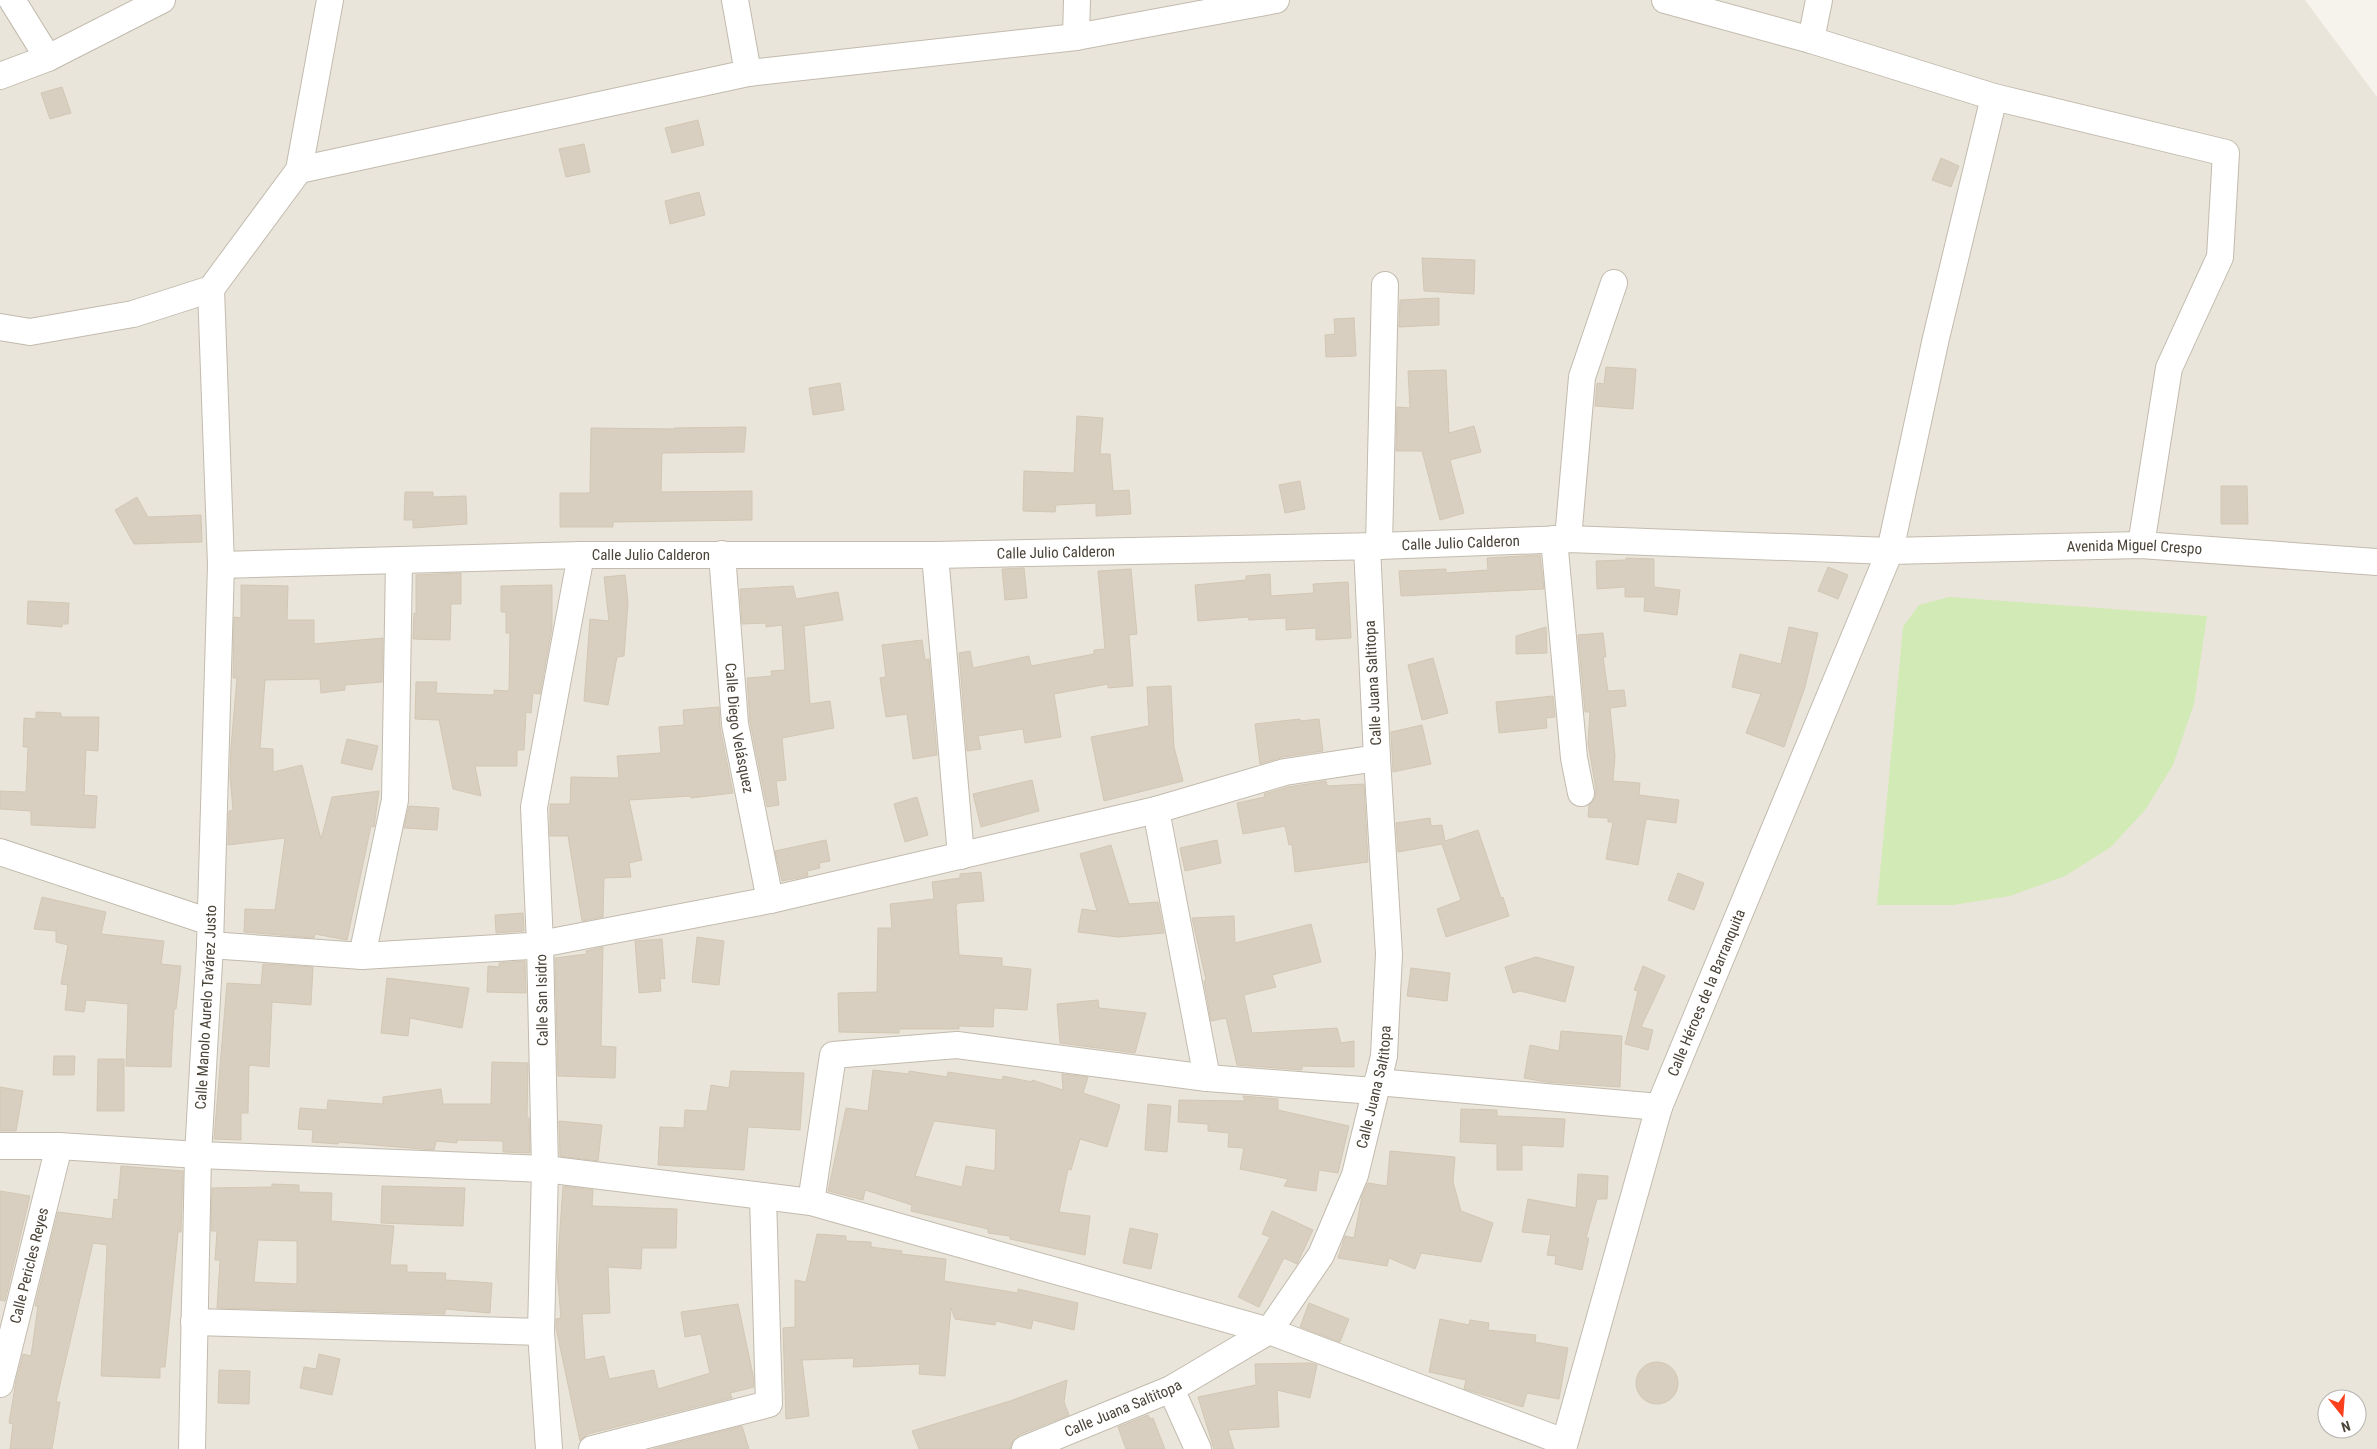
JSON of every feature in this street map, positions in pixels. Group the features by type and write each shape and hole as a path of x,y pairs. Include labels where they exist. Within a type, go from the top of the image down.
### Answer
{"street":[{"path":"12,0 48,58"},
{"path":"0,76 48,58 162,0"},
{"path":"0,327 30,332 133,314 211,289 299,170 330,0"},
{"path":"735,0 748,73"},
{"path":"1076,37 1077,0"},
{"path":"299,170 748,73 1076,37 1276,0"},
{"path":"1665,0 1811,40 1994,97 2226,152 2220,257 2169,368 2140,545"},
{"path":"1811,40 1819,0"},
{"name":"Calle Héroes de la Barranquita","path":"1564,1446 1660,1107 1890,550 1936,338 1994,97"},
{"path":"1581,793 1574,758 1561,539 1582,377 1614,283"},
{"name":"Calle Juana Saltitopa","path":"1025,1449 1171,1389 1269,1331 1321,1255 1355,1175 1384,1056 1389,954 1377,758 1373,547 1385,285"},
{"name":"Calle Manolo Aurelo Tavárez Justo","path":"192,1449 198,1155 210,933 221,565 211,289"},
{"name":"Calle Julio Calderon","path":"221,565 581,555 935,555 1373,547 1561,539 1890,550"},
{"name":"Avenida Miguel Crespo","path":"1890,550 2140,545 2377,562"},
{"name":"Calle Diego Velásquez","path":"722,554 735,724 770,900"},
{"name":"Calle San Isidro","path":"549,1449 541,1332 545,1169 540,944 534,807 581,555"},
{"path":"935,555 961,856"},
{"path":"362,956 395,800 399,561"},
{"path":"0,852 210,933 362,956 540,944 770,900 1156,810 1285,772 1377,758"},
{"path":"1156,810 1207,1078"},
{"path":"811,1202 833,1055 957,1045 1207,1078 1376,1086 1660,1107"},
{"path":"0,1146 59,1146 198,1155 545,1169 811,1202 1269,1331 1564,1446"},
{"name":"Calle Pericles Reyes","path":"0,1384 59,1146"},
{"path":"592,1449 769,1404 763,1196"},
{"path":"194,1322 541,1332"},
{"path":"1171,1389 1198,1449"}],"shaded area":[{"path":"0,0 2305,0 2377,97 2377,1449 0,1449"}],"green space":[{"path":"1949,597 2207,616 2194,704 2173,765 2145,810 2111,847 2065,876 2010,896 1953,905 1877,905 1903,627 1919,605"}],"building":[{"path":"62,87 71,113 50,119 41,93"},
{"path":"698,120 704,145 672,153 665,128"},
{"path":"584,144 590,172 566,177 559,149"},
{"path":"1941,158 1959,166 1951,187 1932,180"},
{"path":"699,192 705,215 670,224 665,201"},
{"path":"1422,258 1475,260 1474,294 1424,291"},
{"path":"1439,298 1439,325 1399,327 1400,300"},
{"path":"1354,318 1356,356 1326,357 1325,335 1335,334 1334,319"},
{"path":"1606,367 1636,369 1633,409 1595,406 1597,383 1604,384"},
{"path":"1446,370 1449,433 1474,426 1481,452 1450,460 1464,513 1440,520 1422,451 1396,451 1397,407 1410,408 1408,371"},
{"path":"840,383 844,410 813,415 809,388"},
{"path":"1077,416 1103,418 1100,454 1110,454 1113,491 1129,490 1131,514 1096,516 1096,503 1056,505 1055,512 1023,511 1024,471 1074,473"},
{"path":"746,427 744,452 662,453 661,492 752,491 752,520 613,522 613,527 560,527 560,493 590,493 591,428 674,429"},
{"path":"1300,481 1305,509 1285,513 1279,485"},
{"path":"2221,486 2247,486 2248,524 2221,524"},
{"path":"405,492 433,492 433,497 466,496 467,524 413,528 413,520 404,520"},
{"path":"137,497 148,517 201,515 202,542 134,544 115,510"},
{"path":"1540,555 1544,589 1401,596 1399,571 1446,569 1446,573 1488,570 1487,558"},
{"path":"1626,558 1654,559 1654,587 1680,590 1677,615 1644,611 1645,597 1625,597 1625,587 1597,589 1596,561 1626,560"},
{"path":"1828,567 1848,575 1838,599 1818,591"},
{"path":"1024,568 1027,598 1005,600 1002,569"},
{"path":"1131,569 1137,634 1129,635 1133,686 1108,688 1108,684 1054,694 1061,737 1025,743 1023,729 978,736 981,749 967,751 959,653 970,651 973,668 1029,656 1031,666 1094,654 1094,650 1105,649 1098,571"},
{"path":"461,573 461,604 451,604 450,640 413,639 414,613 416,614 416,575"},
{"path":"1270,574 1271,596 1314,593 1313,584 1348,582 1351,638 1316,640 1316,628 1286,630 1286,618 1249,620 1248,617 1198,621 1195,585 1246,580 1246,576"},
{"path":"625,575 628,603 624,656 617,657 608,705 584,701 590,619 609,621 604,577"},
{"path":"241,585 288,586 287,620 314,620 314,644 383,638 382,682 345,685 345,690 321,693 320,679 265,680 260,748 273,749 273,772 302,765 321,839 332,797 379,791 374,827 371,826 347,940 315,934 314,938 244,932 245,909 275,910 285,838 228,845 229,811 233,810 230,776 237,678 233,678 234,617 241,618"},
{"path":"552,585 552,628 540,694 533,693 531,713 526,712 524,750 517,750 517,766 475,766 481,796 453,789 439,720 415,719 416,682 437,682 436,693 494,695 494,690 509,691 510,633 506,633 506,612 501,612 501,586"},
{"path":"793,586 796,599 838,592 843,620 804,626 810,704 830,701 834,728 782,738 786,780 776,781 779,805 767,807 750,722 747,678 772,676 771,671 785,670 782,625 766,627 766,623 742,624 740,589"},
{"path":"28,601 69,603 68,624 62,624 62,627 27,624"},
{"path":"1546,627 1547,653 1516,654 1516,636"},
{"path":"1789,627 1818,633 1805,687 1784,747 1746,733 1761,694 1732,687 1740,654 1781,664"},
{"path":"1603,633 1606,657 1603,657 1608,691 1624,690 1626,706 1610,708 1615,756 1613,781 1640,783 1639,795 1679,800 1676,823 1646,819 1638,865 1606,859 1613,822 1608,822 1608,818 1588,817 1589,805 1595,798 1596,790 1588,743 1590,712 1585,712 1578,635"},
{"path":"922,640 925,660 929,659 937,755 913,759 907,714 886,717 880,678 886,677 882,645"},
{"path":"1433,658 1448,713 1422,720 1408,665"},
{"path":"1171,686 1174,747 1183,781 1104,801 1091,737 1149,726 1147,687"},
{"path":"1553,696 1555,717 1546,718 1547,728 1499,733 1496,702"},
{"path":"719,707 720,727 733,793 691,798 690,796 629,800 642,860 629,863 631,877 604,878 603,917 582,921 568,836 550,836 550,804 570,804 571,777 619,778 617,756 661,753 659,727 684,725 683,710"},
{"path":"36,712 61,713 61,717 99,717 98,751 86,750 84,795 97,796 95,828 31,825 31,811 0,809 0,791 26,792 28,747 23,747 24,718 36,719"},
{"path":"1300,719 1300,721 1319,719 1323,751 1283,757 1260,764 1255,724"},
{"path":"1422,725 1431,764 1393,772 1391,732"},
{"path":"347,739 378,746 372,770 341,763"},
{"path":"1032,780 1039,811 981,827 973,794"},
{"path":"1326,781 1327,786 1364,784 1368,862 1295,872 1292,844 1289,845 1285,826 1243,834 1237,803 1265,797 1264,794 1288,787"},
{"path":"917,797 928,835 905,842 894,804"},
{"path":"409,806 439,808 437,830 404,828"},
{"path":"1430,818 1431,826 1442,825 1445,841 1478,830 1509,916 1446,937 1437,909 1461,900 1442,844 1398,852 1396,823"},
{"path":"826,840 830,861 819,863 820,868 807,871 808,876 782,881 775,851"},
{"path":"1217,840 1221,863 1185,871 1180,848"},
{"path":"1111,845 1129,904 1158,902 1164,933 1118,937 1078,932 1082,909 1097,911 1080,854"},
{"path":"981,872 984,901 958,903 956,906 959,955 1002,958 1002,966 1031,969 1027,1010 994,1008 993,1027 959,1026 959,1029 899,1029 899,1033 839,1032 838,993 877,992 878,928 892,928 890,904 934,899 932,882 960,878 960,874"},
{"path":"1678,873 1704,883 1694,910 1668,900"},
{"path":"42,897 106,912 101,934 164,941 161,964 181,966 176,1009 174,1009 171,1067 126,1066 128,1004 86,1000 84,1012 65,1010 68,985 61,984 68,945 56,942 56,931 34,929"},
{"path":"523,913 524,931 496,933 495,915"},
{"path":"1234,916 1235,943 1311,924 1321,962 1272,975 1276,987 1244,995 1252,1033 1337,1028 1341,1043 1354,1041 1354,1067 1302,1066 1302,1070 1237,1065 1226,1018 1211,1021 1204,981 1206,980 1192,918"},
{"path":"697,937 724,941 719,985 692,982"},
{"path":"662,939 665,979 660,978 661,991 639,993 635,941"},
{"path":"603,947 601,1046 616,1047 615,1078 558,1076 555,958 587,954 586,951"},
{"path":"1536,957 1574,967 1565,1002 1520,991 1513,993 1505,967"},
{"path":"525,961 526,993 487,992 488,966 499,967 499,963"},
{"path":"263,964 313,967 311,1005 272,1002 269,1067 249,1065 248,1113 241,1113 241,1140 214,1139 227,983 261,985"},
{"path":"1643,966 1665,976 1641,1027 1653,1030 1648,1050 1625,1044 1638,991 1634,990"},
{"path":"1411,968 1450,973 1447,1001 1407,996"},
{"path":"387,978 469,988 462,1028 410,1018 408,1036 381,1033"},
{"path":"1098,1000 1099,1008 1146,1013 1135,1053 1060,1043 1057,1004"},
{"path":"1561,1031 1622,1036 1620,1087 1546,1082 1524,1078 1530,1045 1559,1051"},
{"path":"54,1056 75,1056 74,1075 53,1075"},
{"path":"98,1059 124,1059 124,1111 97,1111"},
{"path":"492,1062 528,1063 527,1118 529,1118 530,1153 503,1152 503,1141 457,1140 457,1143 436,1141 434,1150 339,1142 338,1144 312,1142 313,1130 298,1129 300,1108 327,1110 328,1100 383,1104 383,1097 441,1089 443,1104 491,1104"},
{"path":"873,1070 909,1074 909,1071 947,1077 948,1072 1002,1080 1003,1076 1032,1082 1032,1080 1063,1090 1062,1074 1088,1077 1083,1093 1120,1105 1107,1147 1080,1139 1071,1170 1068,1169 1059,1212 1090,1216 1085,1255 1010,1239 1010,1236 988,1233 988,1229 911,1211 912,1205 865,1190 863,1200 828,1191 846,1108 868,1111","holes":["934,1121 996,1129 995,1171 966,1166 962,1187 915,1176"]},
{"path":"731,1071 804,1073 800,1130 748,1127 744,1170 658,1165 660,1127 684,1128 685,1110 707,1111 711,1085 729,1088"},
{"path":"0,1087 23,1091 16,1131 0,1131"},
{"path":"1243,1096 1278,1099 1278,1110 1349,1126 1338,1173 1319,1170 1316,1191 1284,1186 1288,1179 1240,1169 1244,1148 1228,1147 1229,1133 1208,1131 1208,1124 1178,1122 1179,1100 1245,1101"},
{"path":"1148,1104 1171,1106 1167,1152 1145,1150"},
{"path":"1461,1109 1497,1110 1497,1116 1565,1119 1563,1147 1522,1145 1522,1170 1497,1170 1497,1144 1460,1142"},
{"path":"559,1121 602,1125 598,1161 560,1156"},
{"path":"1390,1151 1455,1157 1453,1182 1461,1211 1493,1223 1481,1262 1421,1253 1415,1269 1389,1258 1387,1266 1338,1258 1345,1236 1354,1238 1362,1196 1368,1183 1387,1186"},
{"path":"121,1166 183,1171 181,1232 178,1232 165,1367 160,1367 160,1378 101,1376 107,1245 93,1243 56,1402 60,1402 52,1449 10,1449 13,1424 9,1423 16,1381 23,1354 31,1356 38,1306 35,1306 58,1212 112,1219 114,1199 118,1200"},
{"path":"1578,1174 1608,1176 1607,1199 1597,1199 1586,1238 1589,1238 1582,1270 1555,1264 1556,1256 1547,1255 1551,1235 1522,1232 1528,1199 1576,1208"},
{"path":"272,1184 299,1185 299,1192 332,1193 331,1221 394,1226 390,1265 407,1265 407,1272 446,1273 445,1280 492,1283 490,1313 445,1309 445,1314 217,1308 220,1260 215,1260 217,1231 211,1231 212,1188 272,1187","holes":["258,1240 297,1241 297,1284 254,1282"]},
{"path":"382,1186 465,1188 463,1226 381,1223"},
{"path":"563,1186 593,1190 592,1206 677,1209 676,1248 642,1248 641,1269 608,1267 610,1313 582,1314 585,1360 604,1356 609,1379 654,1370 658,1389 710,1373 701,1334 685,1337 681,1312 738,1304 754,1387 730,1393 732,1398 588,1434 580,1441 556,1328 556,1319 561,1318 557,1272"},
{"path":"0,1191 30,1196 5,1301 0,1300"},
{"path":"1272,1211 1313,1230 1297,1264 1284,1258 1259,1307 1238,1297 1270,1237 1262,1234"},
{"path":"1130,1228 1158,1234 1151,1269 1123,1263"},
{"path":"817,1234 846,1236 846,1241 871,1242 871,1247 902,1251 901,1254 946,1259 944,1281 1018,1293 1018,1289 1078,1303 1074,1330 1033,1320 1031,1329 996,1321 995,1325 955,1319 951,1308 945,1376 919,1374 920,1364 853,1367 854,1358 802,1360 809,1416 786,1419 783,1328 795,1327 795,1280 806,1282"},
{"path":"1309,1303 1349,1319 1340,1342 1300,1327"},
{"path":"1440,1319 1469,1325 1470,1320 1489,1323 1488,1330 1536,1335 1535,1342 1568,1348 1559,1399 1527,1393 1523,1407 1464,1389 1466,1380 1429,1372"},
{"path":"319,1354 340,1359 332,1395 300,1388 304,1367 316,1369"},
{"path":"1657,1362 1672,1368 1678,1383 1672,1398 1657,1404 1642,1398 1636,1383 1642,1368"},
{"path":"1310,1363 1317,1365 1310,1398 1277,1390 1279,1427 1228,1430 1234,1449 1214,1449 1198,1397 1256,1385 1255,1364"},
{"path":"219,1370 250,1371 249,1404 218,1403"},
{"path":"1067,1380 1064,1402 1069,1415 1019,1435 1013,1440 1010,1449 919,1449 912,1431 1010,1401"},
{"path":"1148,1415 1150,1419 1153,1418 1165,1449 1126,1449 1118,1427"},
{"path":"742,1426 749,1449 653,1449"}]}
